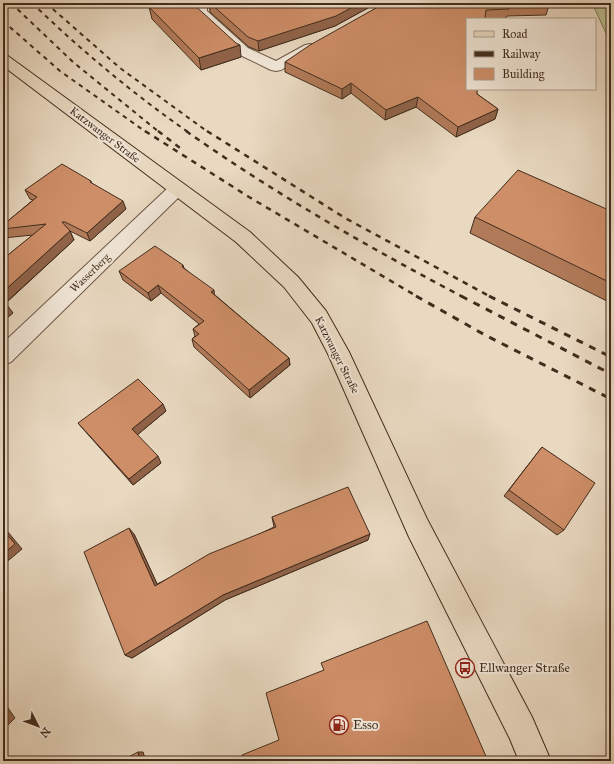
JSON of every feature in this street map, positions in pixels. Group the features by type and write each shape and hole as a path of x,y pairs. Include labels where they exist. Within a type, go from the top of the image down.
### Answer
{"main road":[{"name":"Katzwanger Straße","path":"3,59 243,238 291,282 319,317 338,352 418,528 521,728 535,761"}],"street":[{"path":"201,3 200,12 243,51 276,67 321,42"},
{"name":"Wasserberg","path":"3,356 177,189"}],"green space":[{"path":"592,3 611,3 611,44"}],"building":[{"path":"158,3 192,3 240,45 199,58 149,7 159,4"},
{"path":"210,3 360,3 336,16 258,41 248,37"},
{"path":"385,3 548,3 549,5 507,6 509,9 486,10 485,18 466,18 466,90 477,90 477,94 498,109 458,127 418,97 386,110 351,83 342,89 285,62 310,45"},
{"path":"62,164 123,201 87,233 65,222 62,222 70,231 3,292 3,259 46,224 3,229 3,225 37,197 25,190"},
{"path":"518,170 611,211 611,283 475,217"},
{"path":"155,246 183,265 182,267 214,290 211,292 289,358 249,390 192,339 199,334 193,329 204,321 158,285 148,293 119,271"},
{"path":"138,379 163,404 132,429 158,456 129,479 78,423"},
{"path":"542,447 595,483 564,530 509,490"},
{"path":"348,487 370,534 223,595 125,655 84,552 129,528 155,586 209,554 276,527 272,517"},
{"path":"3,530 15,544 3,554"},
{"path":"427,621 488,761 244,761 242,755 279,740 266,693 324,670 321,663"},
{"path":"138,752 140,761 121,761"}],"railway":[{"path":"11,3 73,62 159,132"},
{"path":"32,3 69,38 107,70 188,132"},
{"path":"46,3 120,68 208,132"},
{"path":"3,21 60,71 146,132"},
{"path":"145,131 249,197 418,297"},
{"path":"158,131 184,151"},
{"path":"186,131 287,198 392,259 463,297"},
{"path":"207,131 345,218 491,297"},
{"path":"416,296 485,335 611,399"},
{"path":"461,296 611,374"},
{"path":"491,297 611,357"}],"place":[{"name":"Ellwanger Straße","path":"465,668"},
{"name":"Esso","path":"339,725"}]}
